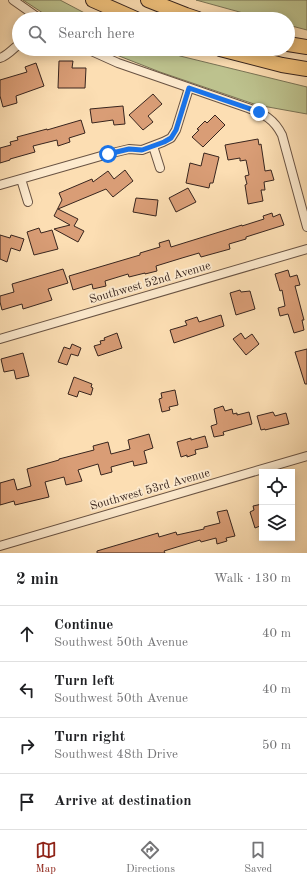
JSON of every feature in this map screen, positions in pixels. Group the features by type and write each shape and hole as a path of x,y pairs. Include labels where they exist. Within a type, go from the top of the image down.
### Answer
{"highway":[{"path":"93,0 120,12"},
{"path":"148,0 178,12"},
{"path":"295,45 307,47"},
{"path":"247,56 282,65 307,69"}],"street":[{"path":"13,0 30,12"},
{"path":"0,58 12,50"},
{"path":"102,56 118,63 259,112 272,120 279,128 282,135 307,227"},
{"path":"0,185 108,154 129,149 142,150 164,142 171,138 176,130 189,88"},
{"path":"153,146 160,168"},
{"path":"21,179 28,202"},
{"name":"Southwest 52nd Avenue","path":"0,339 307,249"},
{"name":"Southwest 53rd Avenue","path":"0,546 307,456"}],"green space":[{"path":"23,0 60,0 83,12 41,12"},
{"path":"196,0 307,0 307,30 295,27 295,12 240,12"},
{"path":"119,56 180,56 307,87 307,114 257,105 160,72"}],"building":[{"path":"59,61 73,61 72,68 86,68 85,88 58,88"},
{"path":"36,63 44,86 16,96 17,103 3,107 0,96 0,80 27,72 25,67"},
{"path":"153,94 162,104 148,116 153,122 143,130 129,115"},
{"path":"123,106 125,124 114,125 113,120 92,123 90,109"},
{"path":"215,115 225,125 203,147 192,137 205,121 207,123"},
{"path":"81,120 85,133 69,138 70,142 58,146 57,140 33,146 35,152 0,163 0,148 11,145 10,142 18,140 17,137"},
{"path":"258,139 259,145 261,144 265,171 271,170 274,180 264,182 265,190 261,190 263,201 248,204 245,176 249,175 246,160 240,161 240,158 228,160 225,145"},
{"path":"204,153 219,157 213,183 210,183 209,188 186,183 190,163 201,166"},
{"path":"125,170 133,181 113,197 106,189 58,209 78,219 74,226 84,231 78,242 54,229 70,225 54,216 62,200 59,193 92,179 93,182 108,171 114,179"},
{"path":"188,188 196,202 176,212 169,198"},
{"path":"136,198 158,200 156,216 133,212"},
{"path":"272,213 273,217 280,214 284,225 229,244 230,249 201,257 199,253 182,258 156,266 157,271 145,274 129,277 128,274 105,281 106,286 93,289 92,284 73,290 69,276 140,255 140,253 160,247 159,243 169,240 171,247 264,219 263,216"},
{"path":"39,228 41,233 52,230 58,249 34,255 27,232"},
{"path":"0,235 10,238 11,235 24,239 20,251 11,248 7,262 0,259"},
{"path":"63,269 68,283 48,289 52,300 23,309 22,304 2,310 0,296 14,292 12,284"},
{"path":"288,270 290,277 297,275 300,285 295,286 304,320 302,320 304,330 294,333 288,314 280,316 278,308 285,306 282,290 280,291 275,274"},
{"path":"240,290 241,292 250,291 255,309 236,315 230,293"},
{"path":"221,315 224,326 174,343 170,330 187,325 185,321 197,317 199,322"},
{"path":"117,333 122,348 98,356 94,346 101,344 100,341 105,340 104,338"},
{"path":"241,333 245,339 252,334 259,344 246,355 233,339"},
{"path":"72,344 81,348 78,356 71,354 67,365 58,362 64,347 70,349"},
{"path":"307,349 307,384 305,384 295,352"},
{"path":"23,353 29,376 16,379 14,370 4,372 1,359"},
{"path":"74,377 92,384 91,387 93,388 91,395 79,391 77,397 68,394"},
{"path":"175,390 178,405 169,407 170,410 162,412 159,399 162,398 161,393"},
{"path":"223,406 225,411 232,409 233,414 237,413 237,415 249,412 252,424 223,432 224,435 214,437 211,426 217,424 214,409"},
{"path":"273,412 275,416 286,413 289,424 261,430 257,416"},
{"path":"149,434 153,448 144,451 147,463 134,466 133,461 111,467 112,472 101,475 98,464 78,470 82,481 66,485 64,477 45,482 49,497 15,505 14,501 0,505 0,483 14,479 17,490 31,486 27,469 94,450 93,446 108,442 111,454 130,449 128,440"},
{"path":"205,436 208,447 195,450 196,454 181,457 177,442"},
{"path":"259,505 259,526 255,528 250,512 254,510 253,506"},
{"path":"227,510 235,536 226,538 227,541 217,544 216,538 201,542 200,540 164,551 165,553 97,553 97,551 158,533 159,537 176,532 177,535 204,529 204,527 220,523 217,512"}],"route":[{"path":"108,154 129,149 142,150 171,138 176,130 189,88 259,112"}]}
